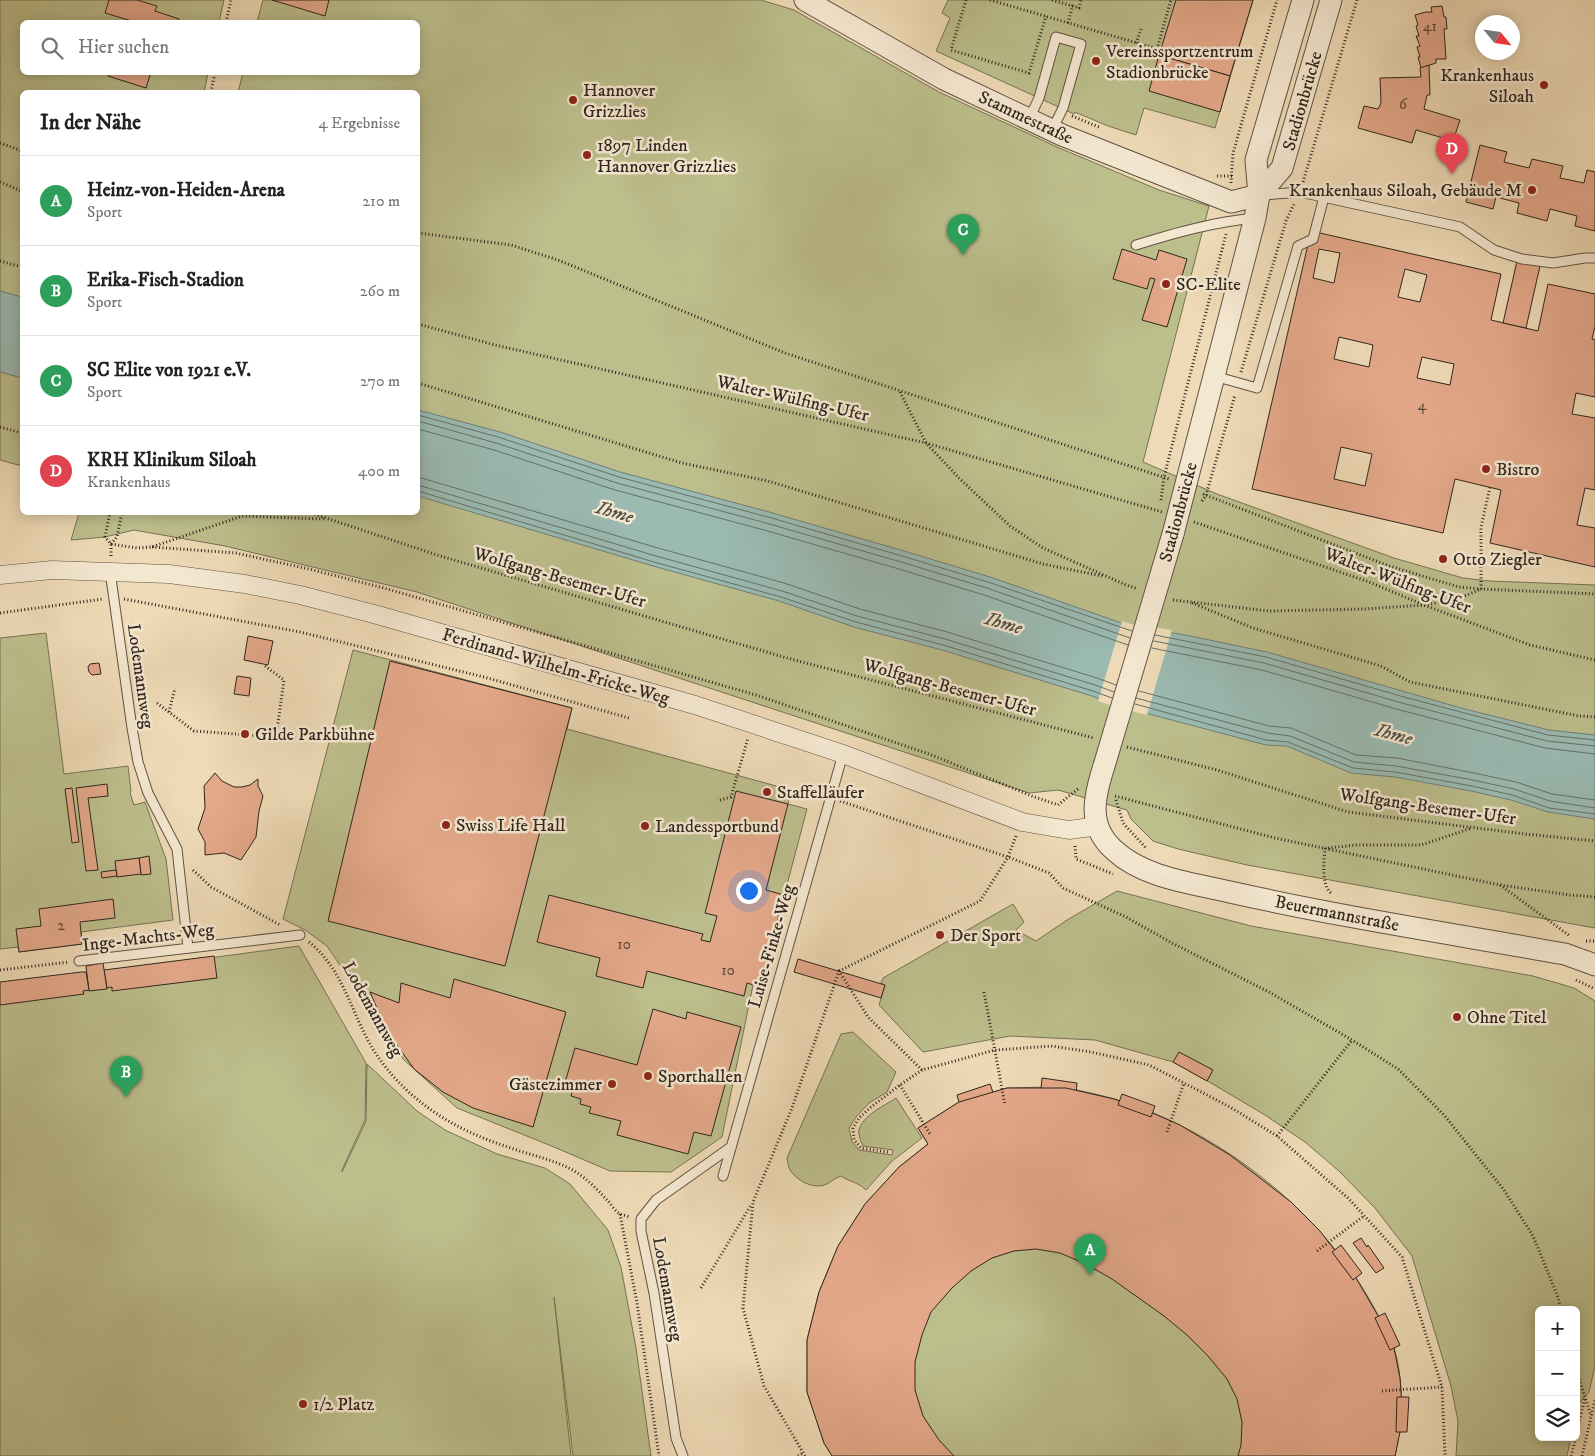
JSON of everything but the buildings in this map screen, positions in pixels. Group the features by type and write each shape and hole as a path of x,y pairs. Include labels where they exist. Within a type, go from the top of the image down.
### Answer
{"street":[{"name":"Stammestraße","path":"805,0 944,79 1230,211"},
{"name":"Stadionbrücke","path":"1098,826 1095,814 1096,792 1186,487 1255,218 1259,195 1256,160 1304,0"},
{"name":"Stadionbrücke","path":"1259,195 1282,168 1331,0"},
{"path":"1230,211 1259,195"},
{"name":"Ferdinand-Wilhelm-Fricke-Weg","path":"0,574 52,570 169,574 245,584 300,595 610,680 752,724 843,754 1022,822 1069,830 1098,826"},
{"name":"Beuermannstraße","path":"1098,826 1105,840 1128,861 1143,869 1170,878 1296,907 1565,954 1595,965"}],"lane":[{"path":"1029,119 1039,98 1056,37 1081,44 1063,108 1052,130"},
{"path":"1259,195 1300,192 1460,227 1494,250 1522,259 1553,263 1595,258"},
{"path":"1214,376 1257,388 1298,246 1313,239 1324,196"},
{"path":"1136,245 1202,225 1230,211 1255,218"},
{"name":"Lodemannweg","path":"110,571 138,762 148,793 177,849"},
{"name":"Luise-Finke-Weg","path":"723,1176 843,754"},
{"path":"177,849 188,948"},
{"name":"Inge-Machts-Weg","path":"79,961 300,935"},
{"path":"641,1219 656,1200 731,1147"},
{"name":"Lodemannweg","path":"641,1219 641,1231 654,1293 676,1438 683,1456"}],"path":[{"path":"226,20 231,0"},
{"path":"966,0 952,50 1029,73 1046,16"},
{"path":"991,0 1159,50 1171,0"},
{"path":"1052,0 1079,8 1081,0"},
{"path":"1164,476 1230,211 1233,153 1277,0"},
{"path":"1357,0 1300,192 1286,221 1206,495 1389,566 1459,587 1481,590 1595,594"},
{"path":"1068,23 1073,5"},
{"path":"1136,43 1141,29"},
{"path":"211,90 214,75"},
{"path":"0,143 20,150"},
{"path":"0,182 20,189"},
{"path":"420,233 511,245 558,260 785,353 900,392 1164,476 1186,487"},
{"path":"0,261 20,266"},
{"name":"Walter-Wülfing-Ufer","path":"420,325 495,345 926,443 1160,512"},
{"path":"420,384 682,463 768,481 1043,564 1109,578"},
{"path":"900,392 926,443 959,478 1010,526 1043,548 1126,585"},
{"path":"0,427 20,433"},
{"path":"1481,590 1482,527 1490,487"},
{"path":"109,515 105,537 111,544 137,548 152,547 236,554 309,569 384,588 756,695 929,754 1058,805 1079,788"},
{"path":"111,544 117,537 121,515"},
{"name":"Wolfgang-Besemer-Ufer","path":"318,515 447,558 787,658 1102,740"},
{"path":"152,547 242,516 331,519"},
{"name":"Walter-Wülfing-Ufer","path":"1193,521 1370,582 1424,605 1530,645 1595,660"},
{"path":"1481,590 1455,600 1424,605 1364,609 1269,611 1187,601 1254,628 1381,666 1410,682 1578,716 1595,717"},
{"path":"0,613 113,597 300,632 484,677 629,718"},
{"path":"265,666 284,680 276,737"},
{"path":"169,712 175,688"},
{"path":"158,703 194,731 335,741"},
{"path":"720,800 731,797 752,724"},
{"name":"Wolfgang-Besemer-Ufer","path":"1122,746 1217,770 1348,812 1595,841"},
{"path":"1148,850 1123,823 1115,796 1275,838 1500,884 1595,897"},
{"path":"830,797 1008,857 1048,873 1063,888 1126,917 1170,942 1269,992 1398,1068 1444,1115 1504,1190 1533,1236 1560,1306"},
{"path":"1325,848 1356,845 1421,844 1475,827"},
{"path":"1325,848 1323,867 1327,890 1333,895"},
{"name":"Lodemannweg","path":"177,849 194,872 211,887 300,935 321,952 340,979 359,1024 382,1062 401,1085 424,1106 466,1131 510,1148 550,1160 576,1172 596,1188 620,1214 641,1219"},
{"path":"701,1288 753,1202 792,1108 839,971 980,901 1008,857"},
{"path":"1500,884 1577,940 1567,939"},
{"name":"Inge-Machts-Weg","path":"0,970 79,961"},
{"path":"839,971 868,1017 922,1070"},
{"path":"984,992 1006,1105"},
{"path":"1277,1136 1352,1040"},
{"path":"888,1152 862,1148 854,1140 853,1128 871,1107 922,1070 995,1050 1051,1046 1150,1065 1230,1107 1277,1136 1348,1200 1402,1257 1442,1387 1445,1456"},
{"path":"1167,1132 1184,1083"},
{"path":"900,1085 930,1134"},
{"path":"753,1202 743,1308 764,1386 804,1454 798,1456"},
{"path":"620,1214 637,1303 659,1456"},
{"path":"1318,1252 1364,1216"},
{"path":"1580,1381 1591,1417"},
{"path":"1382,1391 1442,1387"},
{"path":"1580,1419 1585,1397"},
{"path":"1582,1456 1595,1400"},
{"path":"1571,1456 1575,1441"}],"green space":[{"path":"0,0 224,0 219,20 20,20 20,75 208,75 204,90 20,90 20,465 0,460"},
{"path":"263,0 761,0 794,10 939,92 1057,147 1159,190 1209,206 1143,462 1217,494 1394,558 1463,578 1489,581 1595,585 1595,928 1247,865 1178,849 1153,841 1131,819 1127,810 1058,790 1029,793 417,592 225,546 134,530 105,537 71,540 78,515 420,515 420,90 239,90 242,75 420,75 420,20 258,20"},
{"name":"Vereinssportzentrum Stadionbrücke","path":"948,0 1253,0 1215,128 1144,108 1136,135 1075,112 1074,114 936,51 950,18 942,13"},
{"path":"46,633 64,774 128,766 130,793 134,805 145,802 166,859 173,920 81,932 82,944 19,952 18,947 0,949 0,638"},
{"path":"353,650 572,708 567,729 791,790 788,804 807,809 760,987 753,985 722,1137 671,1172 610,1171 457,1108 403,1059 327,946 305,930 283,919"},
{"path":"1117,891 1251,926 1533,976 1574,988 1595,1001 1595,1366 1589,1392 1580,1403 1580,1306 1535,1306 1535,1441 1570,1441 1567,1456 1456,1456 1458,1421 1451,1386 1412,1256 1375,1208 1340,1172 1305,1142 1265,1115 1173,1062 1095,1040 1010,1036 923,1052 879,1005 885,985 881,983 883,978 1013,904 1024,922 1016,930 1036,941 1067,920"},
{"path":"299,946 366,1063 365,1120 342,1172 366,1121 367,1064 417,1111 445,1130 497,1154 545,1168 570,1184 608,1230 621,1267 636,1348 651,1456 573,1456 554,1297 571,1456 0,1456 0,986"},
{"path":"853,1032 896,1072 887,1092 869,1103 849,1128 852,1142 859,1150 892,1155 893,1150 863,1146 859,1130 869,1115 896,1098 922,1138 892,1161 866,1190 841,1176 822,1186 811,1185 801,1181 793,1174 789,1169 787,1158 841,1034"},
{"path":"1007,1088 1067,1088 1115,1099 1154,1113 1192,1131 1228,1153 1263,1178 1295,1206 1324,1236 1350,1269 1372,1304 1393,1345 1401,1383 1401,1420 1395,1456 832,1456 824,1443 807,1392 807,1340 819,1292 838,1246 865,1204 899,1167 928,1144 918,1128 959,1102"}],"water":[{"path":"0,291 20,296 20,377 0,372"},
{"name":"Ihme","path":"420,411 500,432 620,472 769,512 990,577 1130,626 1267,652 1461,708 1549,730 1595,735 1595,819 1548,812 1511,800 1471,791 1395,777 1351,773 1287,746 1266,745 1115,705 1092,696 942,650 854,627 779,601 653,566 420,497"}],"pier":[{"path":"1122,621 1172,630 1147,715 1098,701"}],"place":[{"name":"Vereinssportzentrum Stadionbrücke","path":"1096,61"},
{"name":"Krankenhaus Siloah","path":"1544,85"},
{"name":"Hannover Grizzlies","path":"573,100"},
{"name":"1897 Linden Hannover Grizzlies","path":"587,155"},
{"name":"KRH Klinikum Siloah","path":"1452,174"},
{"name":"Krankenhaus Siloah, Gebäude M","path":"1532,190"},
{"name":"SC Elite von 1921 e.V.","path":"963,255"},
{"name":"SC-Elite","path":"1166,284"},
{"name":"Bistro","path":"1486,469"},
{"name":"Otto Ziegler","path":"1443,559"},
{"name":"Gilde Parkbühne","path":"245,734"},
{"name":"Staffelläufer","path":"767,792"},
{"name":"Swiss Life Hall","path":"446,825"},
{"name":"Landessportbund","path":"645,826"},
{"name":"Der Sport","path":"940,935"},
{"name":"Ohne Titel","path":"1457,1017"},
{"name":"Sporthallen","path":"648,1076"},
{"name":"Gästezimmer","path":"612,1084"},
{"name":"Erika-Fisch-Stadion","path":"126,1097"},
{"name":"Heinz-von-Heiden-Arena","path":"1090,1275"},
{"name":"1/2 Platz","path":"303,1404"}]}
